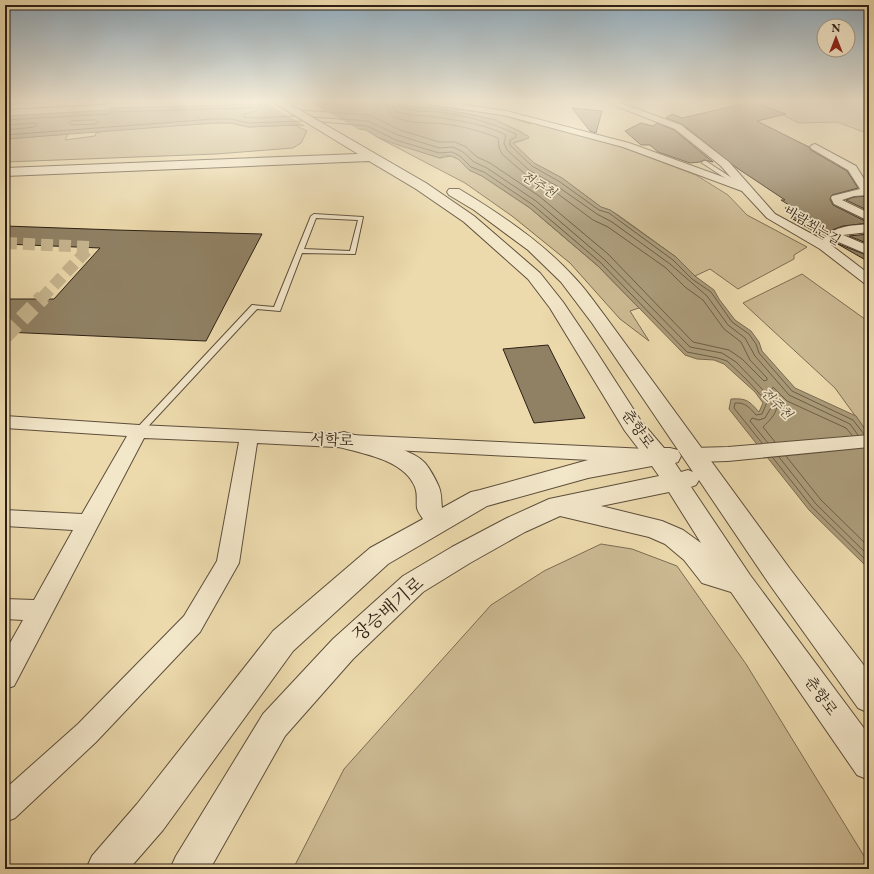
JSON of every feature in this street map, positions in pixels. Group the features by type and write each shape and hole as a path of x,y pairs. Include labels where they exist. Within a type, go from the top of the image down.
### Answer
{"street":[{"path":"303,160 324,147 328,143"},
{"name":"춘향로","path":"351,143 355,147 394,156 479,207 533,247 567,279 604,326 780,577 869,697"},
{"name":"바람쐬는길","path":"618,143 746,189"},
{"name":"바람쐬는길","path":"698,143 725,164 771,216 824,246 869,280"},
{"path":"815,147 852,168 868,192"},
{"path":"5,172 303,160 375,152"},
{"name":"춘향로","path":"375,152 468,219 534,276 585,348 633,426 675,481 740,583 869,763"},
{"path":"303,160 334,168 354,170"},
{"path":"374,172 388,174 411,187 421,186"},
{"path":"868,192 853,192 836,198 838,202 869,218"},
{"path":"824,246 833,235 841,230 869,228"},
{"path":"833,235 869,251"},
{"name":"서학로","path":"5,422 139,431 344,440 658,457"},
{"path":"5,677 139,431"},
{"path":"5,808 87,733 192,624 228,564 248,436"},
{"path":"344,440 396,456 407,461 417,469 427,487 430,498 429,507 437,524"},
{"path":"105,869 150,817 283,641 379,556 480,500 588,469 658,457 702,465 728,454 869,441"},
{"name":"장승배기로","path":"189,869 274,725 343,649 413,584 461,555 516,525 558,506 675,481 702,465"},
{"path":"558,506 653,528 674,537 693,552 712,575 740,583"},
{"path":"5,518 88,523"},
{"path":"5,609 40,611"}],"lane":[{"path":"704,162 746,189"},
{"path":"139,431 255,307 277,309 300,251 314,216 361,218 353,252 300,251"}],"shaded area":[{"path":"5,143 301,143 293,148 216,154 5,162"},
{"path":"388,143 394,143 440,158 451,156 458,159 469,170 482,176 530,208 598,266 639,308 630,311 649,341 620,319 570,263 512,216 465,183"},
{"path":"513,143 614,144 696,175 728,195 747,215 807,247 794,255 794,259 738,289 710,269 695,276 676,257 618,215 601,207 562,178 534,163"},
{"path":"802,274 869,322 869,435 835,388 743,303"},
{"path":"601,544 632,549 677,566 746,664 869,864 869,869 293,869 344,769 491,605 544,571"}],"water":[{"name":"전주천","path":"392,143 514,143 534,163 562,178 601,207 610,210 676,257 695,276 714,290 735,320 751,331 759,342 762,351 795,388 856,416 869,435 869,569 809,510 729,409 731,399 741,399 747,401 759,412 763,403 755,392 724,364 714,360 697,359 685,355 598,266 530,208 482,176 469,170 458,159 451,156 443,156 440,158"}],"building":[{"path":"638,143 690,143 713,162 704,160 690,163 658,152 650,145 641,145"},
{"path":"705,143 801,143 847,171 858,188 832,195 830,199 833,205 869,223 843,226 832,230 824,237 791,218 799,216 785,208 792,207 781,200 785,200 734,166"},
{"path":"869,196 869,211 846,200 854,197"},
{"path":"5,226 262,234 206,341 5,332 5,299 54,299 100,248 5,244"},
{"path":"869,234 869,244 849,236"},
{"path":"836,243 869,256 869,262"},
{"path":"548,345 585,418 534,423 503,349"}],"tunnel":[{"path":"5,243 90,247 42,298"},
{"path":"5,336 43,297"}]}
